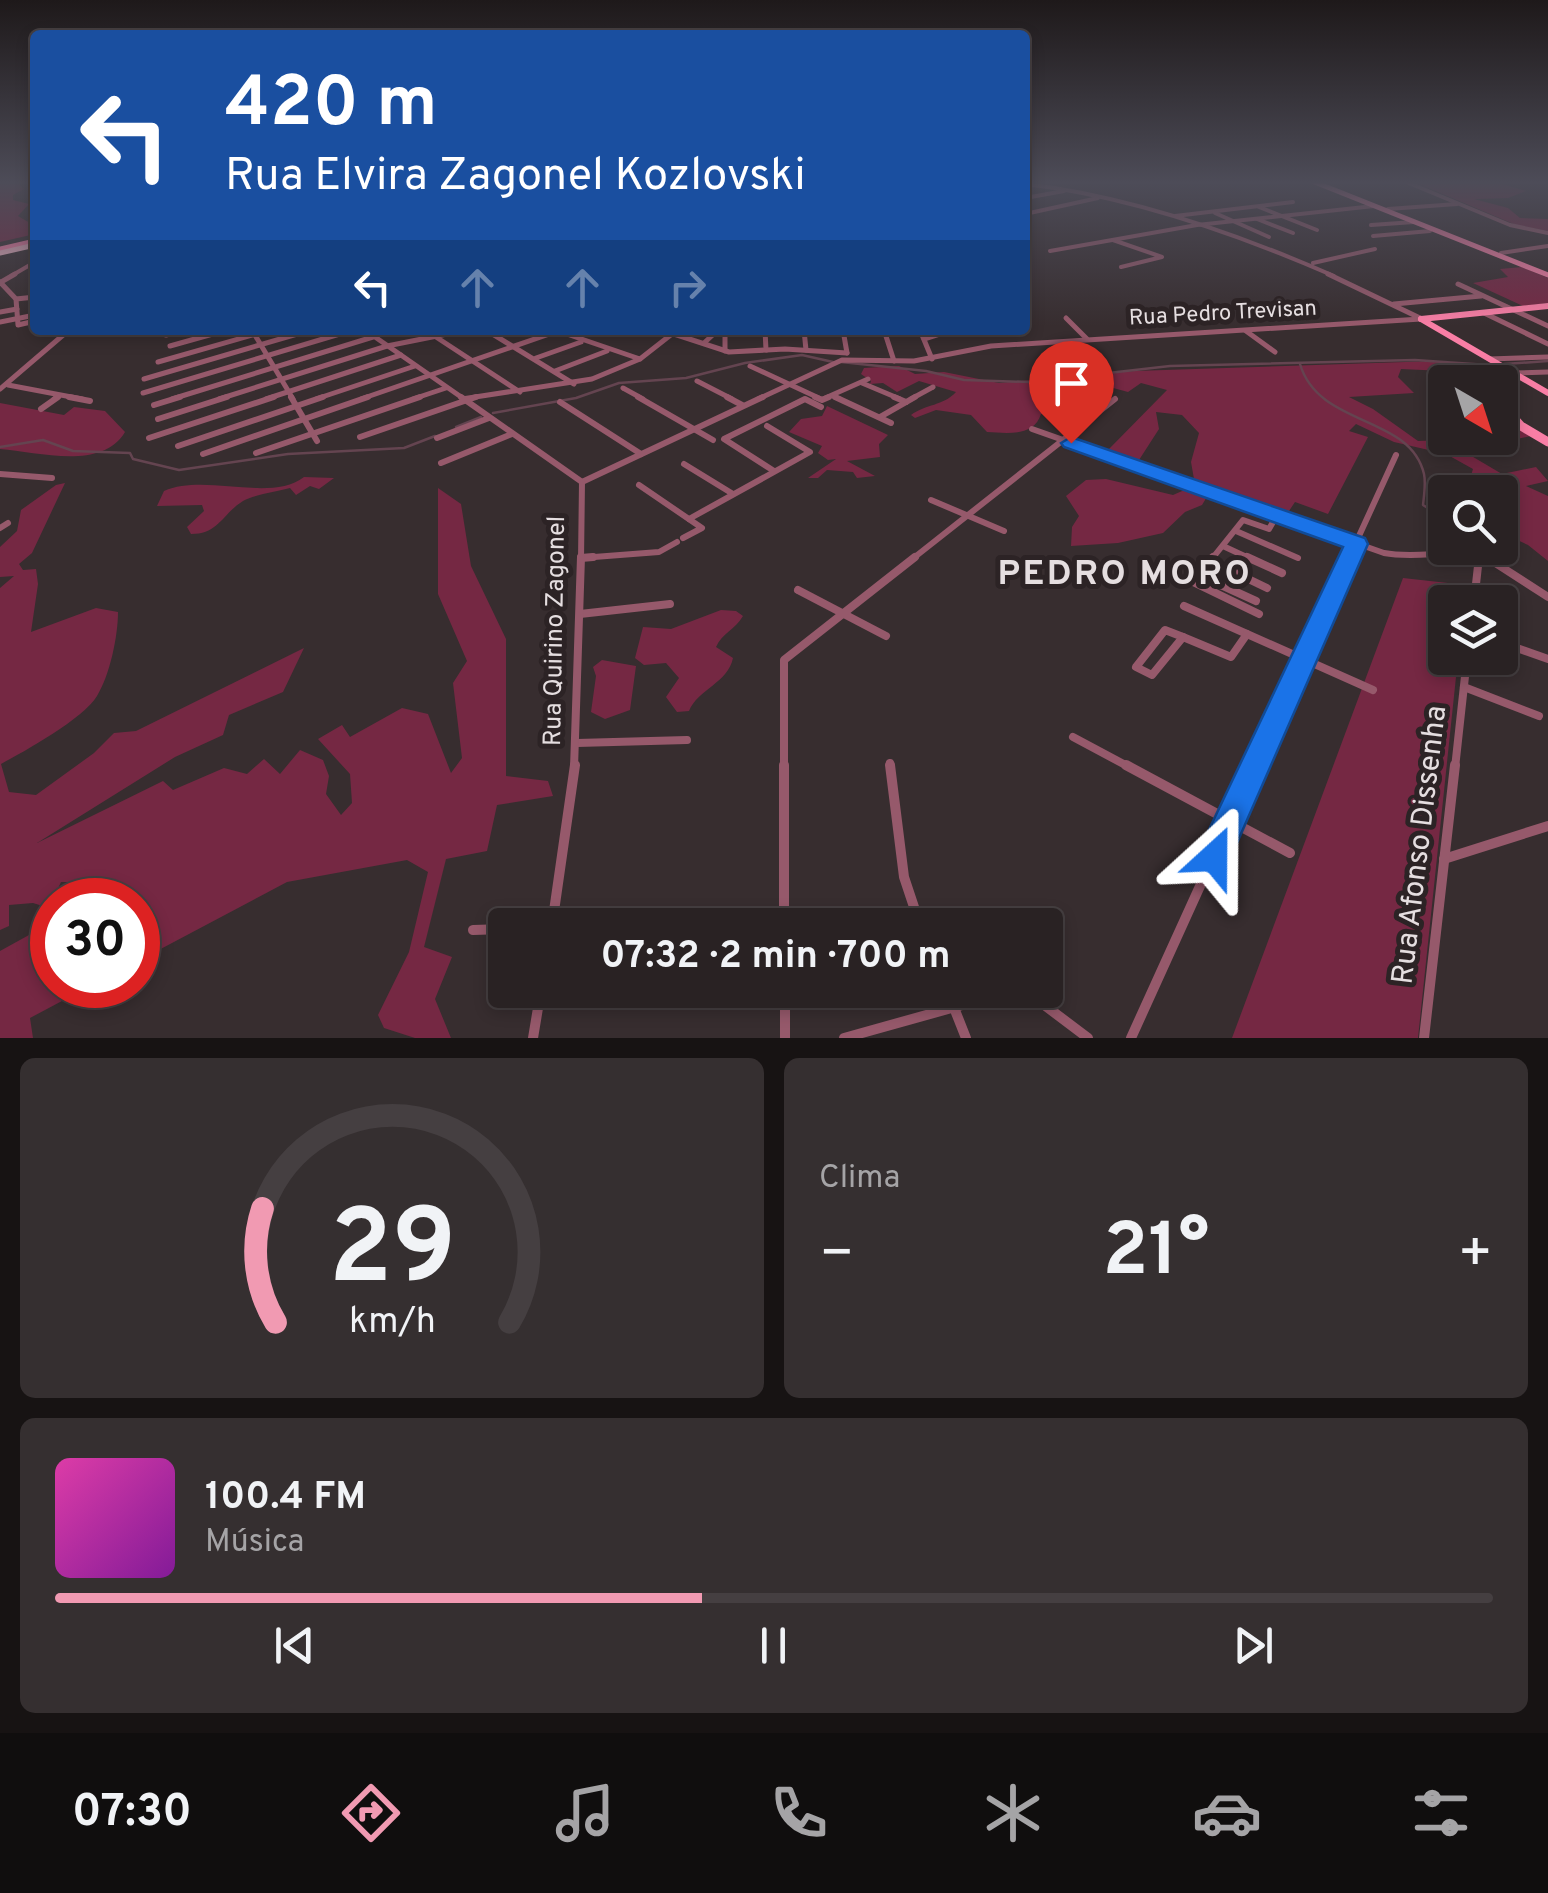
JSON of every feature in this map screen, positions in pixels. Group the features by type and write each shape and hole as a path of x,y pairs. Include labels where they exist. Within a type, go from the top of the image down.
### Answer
{"highway":[{"path":"0,251 30,243"}],"main road":[{"path":"1432,229 1498,254"},
{"path":"1438,229 1548,274"},
{"path":"1421,319 1548,306"},
{"path":"1421,319 1497,365"},
{"path":"1490,361 1493,365"},
{"path":"1518,377 1548,393"},
{"path":"1518,423 1548,442"}],"street":[{"path":"1050,251 1172,229"},
{"path":"1210,229 1312,264 1421,319"},
{"path":"1253,229 1269,236"},
{"path":"1284,229 1293,233"},
{"path":"1373,236 1430,231 1427,229"},
{"path":"1112,240 1162,257 1121,267"},
{"path":"1498,254 1548,246"},
{"path":"1312,264 1375,249"},
{"path":"18,319 16,299 0,282 30,265"},
{"path":"1458,284 1548,326"},
{"path":"1393,304 1482,296"},
{"path":"16,299 30,298"},
{"path":"0,312 17,308"},
{"path":"1482,313 1548,344"},
{"path":"0,322 30,318"},
{"path":"1066,318 1088,340"},
{"name":"Rua Pedro Trevisan","path":"848,356 894,361 932,359 991,346 1421,319"},
{"path":"1245,330 1275,352"},
{"path":"3,387 63,335"},
{"path":"170,346 210,335"},
{"path":"158,362 244,335"},
{"path":"256,335 315,438"},
{"path":"144,379 294,335"},
{"path":"143,394 337,335"},
{"path":"158,419 388,346 440,335"},
{"path":"494,335 574,384"},
{"path":"203,454 545,335"},
{"path":"569,335 640,359"},
{"path":"360,437 464,399 574,384 640,359 670,335"},
{"path":"682,335 725,351 806,350 848,356"},
{"path":"704,343 715,335"},
{"path":"723,335 725,351"},
{"path":"765,335 766,350"},
{"path":"804,335 806,350"},
{"path":"843,335 848,356"},
{"path":"886,335 894,361"},
{"path":"922,335 932,359"},
{"path":"924,338 934,335"},
{"path":"154,405 374,336"},
{"name":"Rua Quirino Zagonel","path":"374,336 582,482 577,743 554,908"},
{"path":"435,336 520,392"},
{"path":"534,359 582,341"},
{"path":"555,371 608,351"},
{"path":"149,438 401,356"},
{"path":"582,482 848,356"},
{"path":"1490,361 1548,357"},
{"path":"178,446 416,366"},
{"path":"750,366 817,398 834,396 864,381 906,402"},
{"path":"1518,373 1548,372"},
{"path":"697,381 742,405"},
{"path":"3,387 90,401"},
{"path":"879,417 933,387"},
{"path":"256,454 315,438 447,388"},
{"path":"623,388 713,440"},
{"path":"42,409 60,395"},
{"path":"834,396 891,423"},
{"path":"775,472 724,440 805,399 820,406"},
{"path":"784,908 782,666 794,649 1115,399"},
{"path":"560,402 641,454"},
{"path":"438,438 490,418"},
{"path":"689,519 810,450 768,426"},
{"path":"1032,429 1356,544 1401,557 1428,555"},
{"path":"441,463 513,433"},
{"path":"1131,1038 1396,455"},
{"path":"684,464 734,494"},
{"path":"0,474 52,478"},
{"path":"581,558 659,552 702,528 639,486"},
{"path":"931,500 1004,531"},
{"path":"1260,614 1193,583 1243,520 1269,528 1277,516"},
{"path":"1236,531 1298,558"},
{"path":"1224,546 1282,573"},
{"path":"1211,562 1267,588"},
{"path":"1502,565 1548,596"},
{"path":"1199,574 1256,601"},
{"path":"1537,589 1548,588"},
{"path":"798,590 886,636"},
{"path":"580,614 670,604"},
{"path":"1184,606 1373,690"},
{"path":"1184,636 1152,676 1136,667 1164,630 1184,636 1231,657 1246,634"},
{"path":"1518,648 1548,659"},
{"name":"Rua Afonso Dissenha","path":"1424,1038 1466,675"},
{"path":"1464,688 1539,716"},
{"path":"1073,736 1290,853"},
{"path":"577,743 687,740"},
{"path":"890,763 906,886 914,908"},
{"path":"1444,859 1548,826"},
{"path":"473,930 488,929"},
{"path":"533,1038 538,1008"},
{"path":"785,1008 786,1038"},
{"path":"844,1038 949,1008"},
{"path":"953,1008 966,1038"},
{"path":"1048,1008 1088,1038"}],"shaded area":[{"path":"0,229 30,229 30,235 0,242"},
{"path":"1522,267 1548,278 1548,303 1523,306 1473,283 1508,277 1500,269"},
{"path":"1435,361 1476,365 1401,369 1398,377 1414,393 1349,397 1418,441 1428,441 1428,450 1394,442 1356,424 1349,431 1368,437 1328,514 1295,502 1287,514 1194,479 1191,462 1199,433 1182,415 1156,412 1159,429 1139,460 1108,450 1167,390 1141,383 1128,392 1091,382 1084,391 1067,393 1057,400 1059,410 1041,414 1026,430 987,432 971,415 936,410 915,418 911,415 956,392 919,381 897,392 883,383 870,384 861,374 864,368 899,366 915,374 944,372 999,383 1134,371"},
{"path":"0,403 64,415 74,407 105,411 125,432 115,444 85,455 0,449"},
{"path":"827,406 888,435 879,444 880,457 847,461 875,476 857,478 853,472 827,470 818,478 808,478 836,459 828,460 818,453 822,446 789,432 801,419 822,416"},
{"path":"1518,428 1531,436 1518,439"},
{"path":"1448,455 1470,455 1502,474 1536,467 1548,481 1526,486 1548,496 1548,561 1518,540 1518,475 1471,475 1473,469"},
{"path":"304,477 334,478 319,489 310,486 296,495 290,488 248,499 214,527 200,533 191,534 187,527 204,511 202,505 157,506 164,491 181,486 274,488"},
{"path":"1106,479 1173,495 1189,488 1208,495 1202,505 1185,512 1163,533 1118,543 1071,546 1072,527 1079,516 1066,496 1086,480"},
{"path":"65,483 32,553 19,564 23,570 36,569 38,584 31,632 96,608 118,612 115,644 106,677 90,705 53,734 1,764 9,792 36,795 94,753 114,733 136,731 304,648 283,692 229,715 223,735 175,757 37,843 163,781 173,790 224,768 247,774 264,759 280,774 300,750 323,760 329,776 326,794 341,815 352,803 350,774 318,739 342,725 350,737 402,708 428,714 451,773 462,758 453,683 467,661 438,594 438,488 461,504 471,566 506,639 506,776 548,781 553,796 497,805 487,851 446,859 424,947 452,957 435,999 451,1038 415,1038 384,1028 378,1015 409,952 428,872 407,860 287,882 160,949 160,878 30,878 30,903 9,905 9,926 0,930 0,588 14,576 0,577 0,547 17,531 21,510 56,485"},
{"path":"1403,578 1466,585 1428,585 1428,675 1456,675 1418,1038 1232,1038"},
{"path":"721,610 743,616 716,647 733,658 730,667 689,711 677,712 666,697 679,678 666,663 644,665 635,658 643,627 671,629"},
{"path":"602,660 636,666 630,710 605,719 591,712 596,676 593,667"},
{"path":"29,935 30,1008 49,1008 30,1018 33,1038 0,1038 0,951"}],"waterway":[{"path":"493,413 576,398 619,383 686,378 745,363 802,355 833,362"},
{"path":"841,362 926,371 964,380 1029,382 1170,366 1415,360 1488,365"},
{"path":"1504,364 1548,361"},
{"path":"1300,364 1310,385 1325,400 1401,440 1415,455 1425,478 1423,505 1428,508"},
{"path":"456,427 481,417"},
{"path":"0,447 43,440 73,451 130,453 133,459 179,470 288,454 404,448 435,436"}],"district":[{"name":"PEDRO MORO","path":"1125,575"}],"route":[{"path":"1071,443 1356,544 1214,857"}]}
